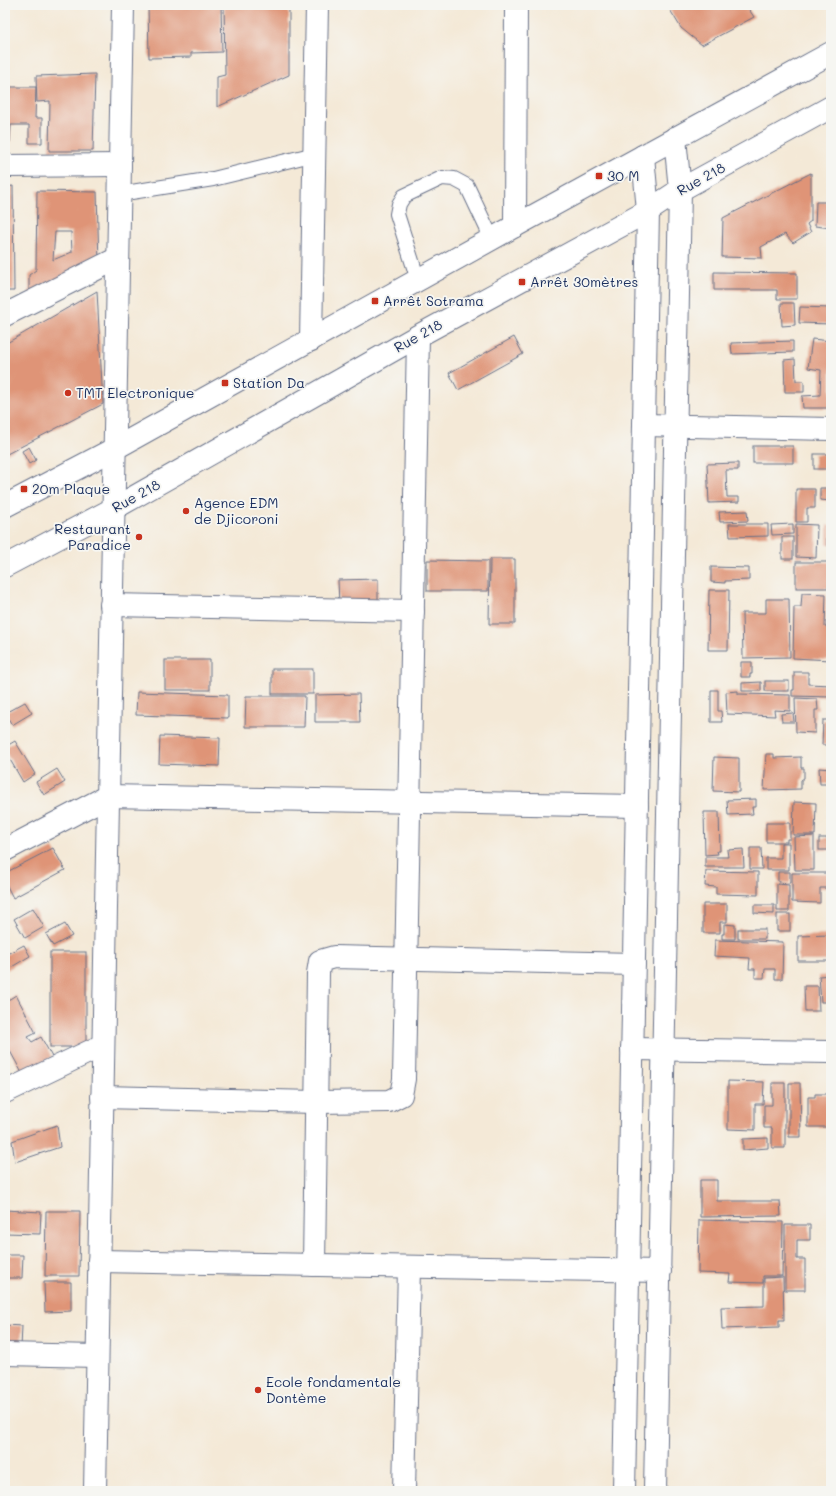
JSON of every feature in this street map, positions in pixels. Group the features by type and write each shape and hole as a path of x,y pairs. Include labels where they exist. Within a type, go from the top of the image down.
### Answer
{"main road":[{"path":"95,1491 122,5"},
{"path":"311,340 317,5"},
{"path":"515,226 516,5"},
{"path":"5,506 114,449 515,226 831,53"},
{"name":"Rue 218","path":"5,566 113,509 418,336 648,211 680,190 831,107"},
{"path":"655,1491 680,190 675,138"},
{"path":"624,1491 648,211 643,156"},
{"path":"5,166 120,165"},
{"path":"5,315 118,258"},
{"path":"102,1097 317,1102 389,1101 401,1095 404,1079 407,960 418,336"},
{"path":"644,425 831,429"},
{"path":"111,605 413,610"},
{"path":"5,850 108,796 637,806"},
{"path":"314,1265 318,973 320,961 334,957 407,960 634,964"},
{"path":"5,1092 103,1045"},
{"path":"632,1049 831,1052"},
{"path":"99,1261 660,1271"},
{"path":"404,1491 408,1267"},
{"path":"5,1354 97,1356"}],"lane":[{"path":"119,194 213,179 315,154"},
{"path":"418,280 397,214 399,204 404,196 442,178 454,179 467,186 492,239"}],"building":[{"path":"148,5 221,5 222,52 191,53 191,57 149,58"},
{"path":"224,5 289,5 289,75 217,107 217,77 225,75"},
{"path":"667,5 746,5 754,17 702,45 681,28"},
{"path":"95,74 93,151 49,151 50,101 37,102 36,76"},
{"path":"5,87 36,87 35,118 42,118 42,143 29,143 29,125 11,125 10,142 5,142"},
{"path":"811,173 811,221 807,224 811,232 793,243 785,234 761,247 762,258 722,257 723,218"},
{"path":"13,186 14,291 5,291 5,187"},
{"path":"37,191 97,192 99,264 29,302 29,275 36,270","holes":["55,232 71,232 72,252 53,260"]},
{"path":"816,202 831,202 831,228 815,226"},
{"path":"714,272 797,273 797,299 777,299 777,290 714,290"},
{"path":"97,291 103,404 5,455 5,344"},
{"path":"781,303 794,303 795,325 782,326"},
{"path":"800,307 831,308 831,324 799,323"},
{"path":"514,337 523,354 458,390 449,373"},
{"path":"812,339 831,341 831,408 803,408 802,396 820,395 821,370 808,368"},
{"path":"793,341 793,352 732,354 731,343"},
{"path":"795,359 796,381 804,381 804,392 785,392 784,360"},
{"path":"753,446 793,446 793,463 753,463"},
{"path":"29,447 36,460 29,464 22,451"},
{"path":"814,454 831,454 831,469 814,469"},
{"path":"738,463 738,470 726,470 727,497 739,497 739,502 709,503 707,464"},
{"path":"820,488 831,488 831,501 820,500"},
{"path":"796,489 815,489 815,508 807,508 807,522 796,522"},
{"path":"747,511 748,521 720,522 719,512"},
{"path":"729,524 768,524 768,536 730,537"},
{"path":"793,524 793,534 772,535 771,525"},
{"path":"796,524 817,525 816,558 796,557"},
{"path":"827,525 831,525 831,545 827,545"},
{"path":"782,537 793,537 793,559 782,559"},
{"path":"490,559 515,559 515,624 489,624"},
{"path":"427,560 488,561 488,591 427,591"},
{"path":"796,562 831,562 831,588 796,588"},
{"path":"711,567 749,568 749,580 725,581 725,583 711,582"},
{"path":"378,579 378,604 339,605 338,580"},
{"path":"709,590 729,590 728,650 708,650"},
{"path":"802,593 826,594 825,627 831,627 831,660 793,658 794,607 801,607"},
{"path":"766,599 789,599 790,657 743,658 742,613 766,613"},
{"path":"165,660 210,660 210,690 165,690"},
{"path":"741,662 752,662 752,674 750,674 750,677 741,677"},
{"path":"272,669 313,669 313,694 272,694"},
{"path":"794,672 808,672 808,684 831,685 831,697 792,696 792,690 794,690"},
{"path":"765,681 789,681 789,691 765,691"},
{"path":"761,682 761,691 742,691 742,683"},
{"path":"711,690 718,690 718,711 721,711 722,722 711,722"},
{"path":"738,691 738,694 790,695 790,711 774,710 775,716 727,714 726,692"},
{"path":"137,692 228,695 228,718 136,715"},
{"path":"359,694 360,722 315,722 315,695"},
{"path":"246,696 305,696 304,727 245,727"},
{"path":"795,698 817,699 818,710 815,710 815,733 796,732"},
{"path":"25,702 32,713 12,725 5,713"},
{"path":"793,713 794,722 782,722 781,714"},
{"path":"823,720 831,720 831,745 822,745"},
{"path":"160,736 220,738 219,766 159,764"},
{"path":"15,741 35,774 23,782 5,751 5,747"},
{"path":"766,754 774,754 774,758 801,757 801,768 804,768 804,778 801,780 801,789 764,790"},
{"path":"714,757 739,758 739,792 713,791"},
{"path":"819,768 831,769 831,784 820,784"},
{"path":"57,769 65,782 44,795 36,782"},
{"path":"756,799 756,807 752,807 753,814 728,815 727,800"},
{"path":"794,802 816,803 815,835 793,835"},
{"path":"704,812 719,812 720,851 717,851 718,854 705,855"},
{"path":"766,823 790,823 790,839 787,839 787,842 766,842"},
{"path":"814,836 814,870 795,870 794,837"},
{"path":"819,838 831,838 831,850 819,850"},
{"path":"781,843 789,843 789,870 766,870 766,858 781,858"},
{"path":"53,848 65,870 13,898 5,882 5,873"},
{"path":"750,848 761,848 762,869 750,869"},
{"path":"743,849 744,867 705,867 705,857 728,857 727,850"},
{"path":"706,871 758,872 758,895 716,894 716,887 705,886"},
{"path":"778,872 790,872 790,883 778,882"},
{"path":"792,873 831,873 831,888 820,888 820,903 792,902"},
{"path":"777,884 789,885 789,911 777,911"},
{"path":"703,904 727,904 727,922 720,922 720,933 703,933"},
{"path":"754,905 774,905 774,914 754,913"},
{"path":"33,908 44,927 25,938 14,919"},
{"path":"777,914 790,914 790,931 777,931"},
{"path":"65,924 72,936 53,946 46,934"},
{"path":"724,924 735,925 735,939 722,939 722,934 724,934"},
{"path":"738,929 765,929 765,939 738,939"},
{"path":"831,935 831,961 798,961 798,936"},
{"path":"715,940 783,942 782,979 775,979 775,969 765,969 764,978 755,978 755,969 749,969 750,958 714,956"},
{"path":"24,945 30,956 5,971 5,955"},
{"path":"50,952 86,952 86,1047 50,1047"},
{"path":"831,975 831,1000 830,1002 821,1002 819,976"},
{"path":"804,986 818,986 819,1011 805,1011"},
{"path":"5,994 8,1000 16,995 36,1033 28,1037 32,1042 41,1037 52,1057 22,1073 5,1042"},
{"path":"728,1081 764,1082 763,1104 755,1104 755,1130 728,1129"},
{"path":"772,1083 785,1083 785,1148 772,1148 772,1128 764,1128 764,1105 772,1105"},
{"path":"789,1083 800,1083 801,1137 789,1137"},
{"path":"815,1094 831,1094 831,1127 808,1127 808,1097 815,1097"},
{"path":"57,1125 60,1147 15,1162 12,1141"},
{"path":"768,1138 768,1148 743,1150 743,1139"},
{"path":"700,1180 717,1180 717,1201 780,1201 781,1216 700,1217"},
{"path":"5,1210 41,1212 40,1234 5,1233"},
{"path":"46,1211 80,1211 79,1276 45,1276"},
{"path":"699,1220 783,1222 782,1276 763,1276 763,1283 729,1282 730,1274 698,1273"},
{"path":"785,1225 810,1225 810,1240 797,1240 797,1259 805,1259 805,1290 785,1290"},
{"path":"5,1255 23,1255 22,1278 5,1278"},
{"path":"783,1277 784,1320 779,1320 779,1327 722,1329 721,1307 764,1306 764,1278"},
{"path":"44,1282 71,1282 71,1311 45,1312"},
{"path":"5,1325 22,1326 21,1348 5,1348"}],"place":[{"name":"30 M","path":"599,176"},
{"name":"Arrêt 30mètres","path":"522,282"},
{"name":"Arrêt Sotrama","path":"375,301"},
{"name":"Station Da","path":"225,383"},
{"name":"TMT Electronique","path":"68,393"},
{"name":"20m Plaque","path":"24,489"},
{"name":"Agence EDM de Djicoroni","path":"186,511"},
{"name":"Restaurant Paradice","path":"139,537"},
{"name":"Ecole fondamentale Dontème","path":"258,1390"}]}
